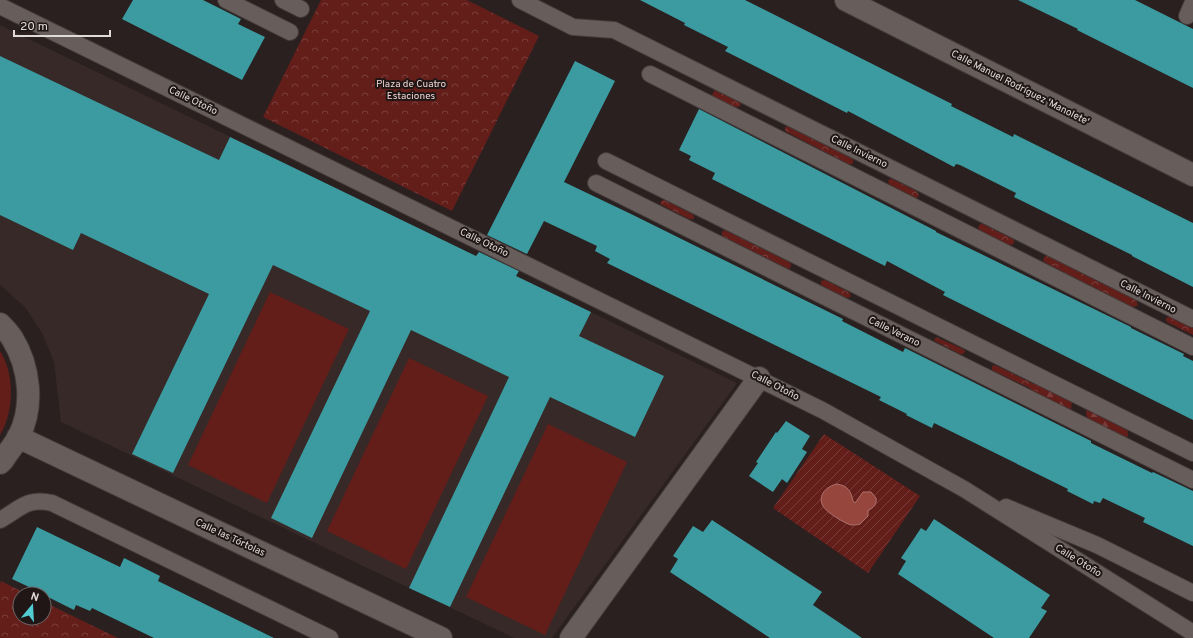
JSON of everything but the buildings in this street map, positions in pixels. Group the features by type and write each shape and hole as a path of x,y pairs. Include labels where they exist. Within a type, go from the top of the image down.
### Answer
{"street":[{"name":"Calle Manuel Rodríguez 'Manolete'","path":"846,0 1193,175"},
{"path":"0,324 12,338 22,359 28,382 28,401 25,420 18,437 0,463"},
{"path":"571,638 759,378"},
{"name":"Calle las Tórtolas","path":"18,437 441,638"}],"lane":[{"path":"226,0 290,32"},
{"path":"283,0 301,9"},
{"name":"Calle Invierno","path":"520,0 573,27 614,30 1193,319"},
{"name":"Calle Otoño","path":"0,6 822,410 964,489 1193,633"},
{"path":"650,74 1193,347"},
{"path":"606,160 1193,453"},
{"name":"Calle Verano","path":"596,183 1193,480"},
{"name":"Calle Otoño","path":"964,489 1097,545 1193,593"},
{"path":"0,520 32,502 42,501 52,504 330,638"}],"shaded area":[{"path":"0,25 737,383 552,638 514,638 61,422 54,362 42,333 25,307 0,285"},
{"path":"837,484 844,486 848,490 855,503 863,492 871,492 876,498 875,506 868,510 868,516 860,524 851,525 844,522 831,514 823,506 821,502 822,495 827,489"}],"green space":[{"name":"Plaza de Cuatro Estaciones","path":"321,0 467,0 539,36 452,211 263,117"},
{"path":"715,90 740,102 741,104 739,107 734,107 713,97 712,95"},
{"path":"788,126 851,158 853,160 853,164 848,164 785,131 785,127"},
{"path":"890,179 916,191 919,195 917,198 913,198 889,185 888,181"},
{"path":"664,200 692,214 694,219 689,219 660,204 661,201"},
{"path":"980,224 1011,238 1014,240 1014,243 1012,245 1007,244 979,230 978,228"},
{"path":"725,230 789,262 791,267 789,269 785,268 722,236 722,232"},
{"path":"1045,256 1048,256 1136,300 1138,305 1132,307 1044,262 1043,260"},
{"path":"825,280 850,293 851,297 845,298 821,285 821,281"},
{"path":"270,292 349,329 267,503 188,465"},
{"path":"1170,316 1193,328 1193,335 1167,322 1166,318"},
{"path":"936,337 963,349 965,351 964,354 960,354 935,341 934,340"},
{"path":"0,351 5,360 8,371 11,393 8,415 5,426 0,435"},
{"path":"409,358 488,396 406,569 327,531"},
{"path":"995,365 1040,387 1041,391 1038,392 992,370 992,366"},
{"path":"1040,381 1072,400 1071,411 1028,393 1033,384"},
{"path":"1092,407 1127,426 1128,436 1120,442 1087,421 1086,411"},
{"path":"548,424 627,462 545,635 466,597"},
{"path":"824,434 920,496 868,573 773,508"},
{"path":"1,581 12,586 12,626 52,626 52,606 118,638 0,638"}]}
